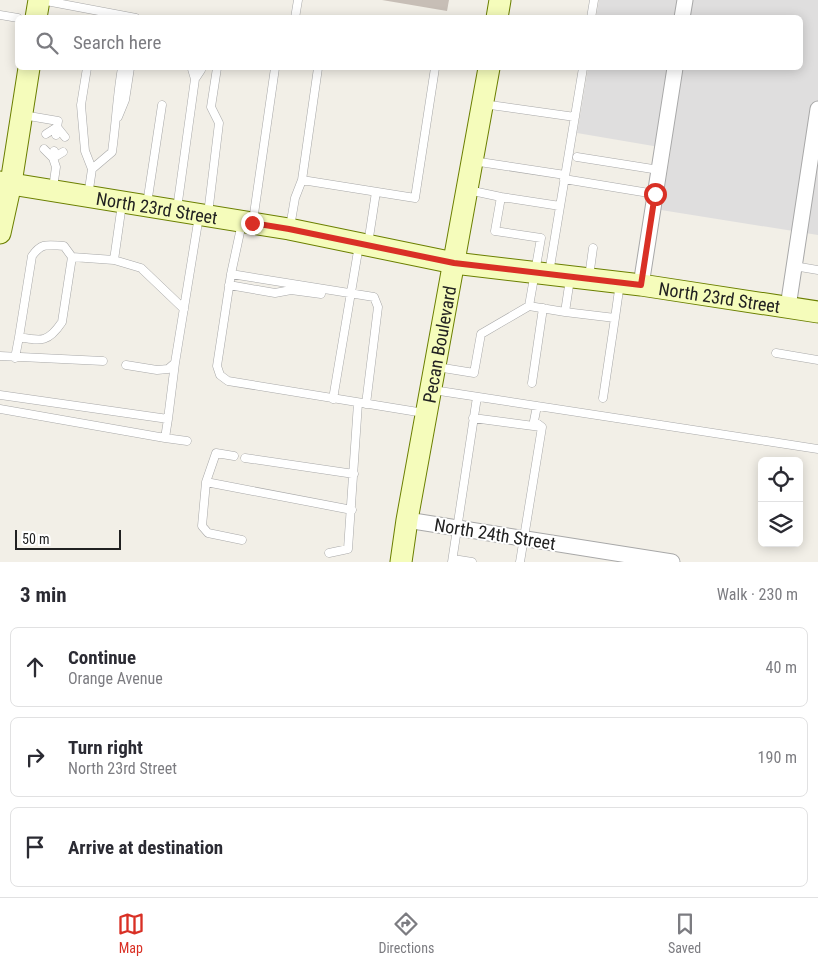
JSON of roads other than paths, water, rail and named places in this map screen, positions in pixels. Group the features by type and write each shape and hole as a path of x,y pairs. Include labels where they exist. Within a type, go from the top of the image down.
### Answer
{"main road":[{"path":"37,15 40,0"},
{"path":"498,15 500,0"},
{"path":"0,233 6,182 21,115 28,70"},
{"name":"Pecan Boulevard","path":"401,562 426,413 489,70"},
{"name":"North 23rd Street","path":"6,182 290,229 454,263 631,284 818,312"}],"street":[{"path":"682,15 685,0"},
{"path":"631,284 655,194 675,70"},
{"path":"788,307 818,109"},
{"name":"North 24th Street","path":"407,520 524,539 613,557 672,562"}],"lane":[{"path":"40,0 114,15"},
{"path":"296,15 298,0"},
{"path":"592,15 594,0"},
{"path":"0,15 15,18"},
{"path":"88,70 81,105 85,151 92,169 88,196"},
{"path":"92,169 112,152 122,70"},
{"path":"117,122 125,100 130,70"},
{"path":"177,210 196,70"},
{"path":"165,438 184,309 219,123 211,107 216,70"},
{"path":"275,70 247,222 229,285 216,366 220,376 228,381 426,413"},
{"path":"290,229 295,198 302,180 318,70"},
{"path":"302,180 416,198 435,70"},
{"path":"435,366 474,373 481,334 529,306 554,239 583,70"},
{"path":"483,104 575,117"},
{"path":"147,206 162,105"},
{"path":"21,115 58,121 57,131"},
{"path":"46,134 57,131"},
{"path":"57,131 65,137"},
{"path":"44,149 53,155 56,167 53,190"},
{"path":"53,155 63,152"},
{"path":"577,157 659,170"},
{"path":"473,161 655,194"},
{"path":"468,190 560,206"},
{"path":"333,399 350,294 376,192"},
{"path":"501,197 495,230 554,239"},
{"path":"114,260 122,202"},
{"path":"541,238 542,274"},
{"path":"15,358 18,337 32,256 38,247 45,244 64,246 72,257 62,322 48,338 39,341 18,337"},
{"path":"565,312 593,248"},
{"path":"72,257 114,260 141,268 184,309"},
{"path":"794,266 818,270"},
{"path":"231,274 374,298 378,308 362,403 348,549 329,553"},
{"path":"603,398 615,318 631,284"},
{"path":"229,285 275,293 291,290 336,296 350,294"},
{"path":"529,306 615,318"},
{"path":"532,383 542,308"},
{"path":"776,353 818,360"},
{"path":"0,356 103,361"},
{"path":"126,365 157,370 168,369 175,362"},
{"path":"431,390 818,449"},
{"path":"0,395 168,419"},
{"path":"472,562 452,560 476,397"},
{"path":"537,406 534,421 542,427"},
{"path":"0,409 187,441"},
{"path":"474,418 542,427"},
{"path":"520,562 542,427"},
{"path":"234,456 216,453 206,482 202,526 208,533 242,540"},
{"path":"245,458 354,474"},
{"path":"206,482 352,510"}]}
